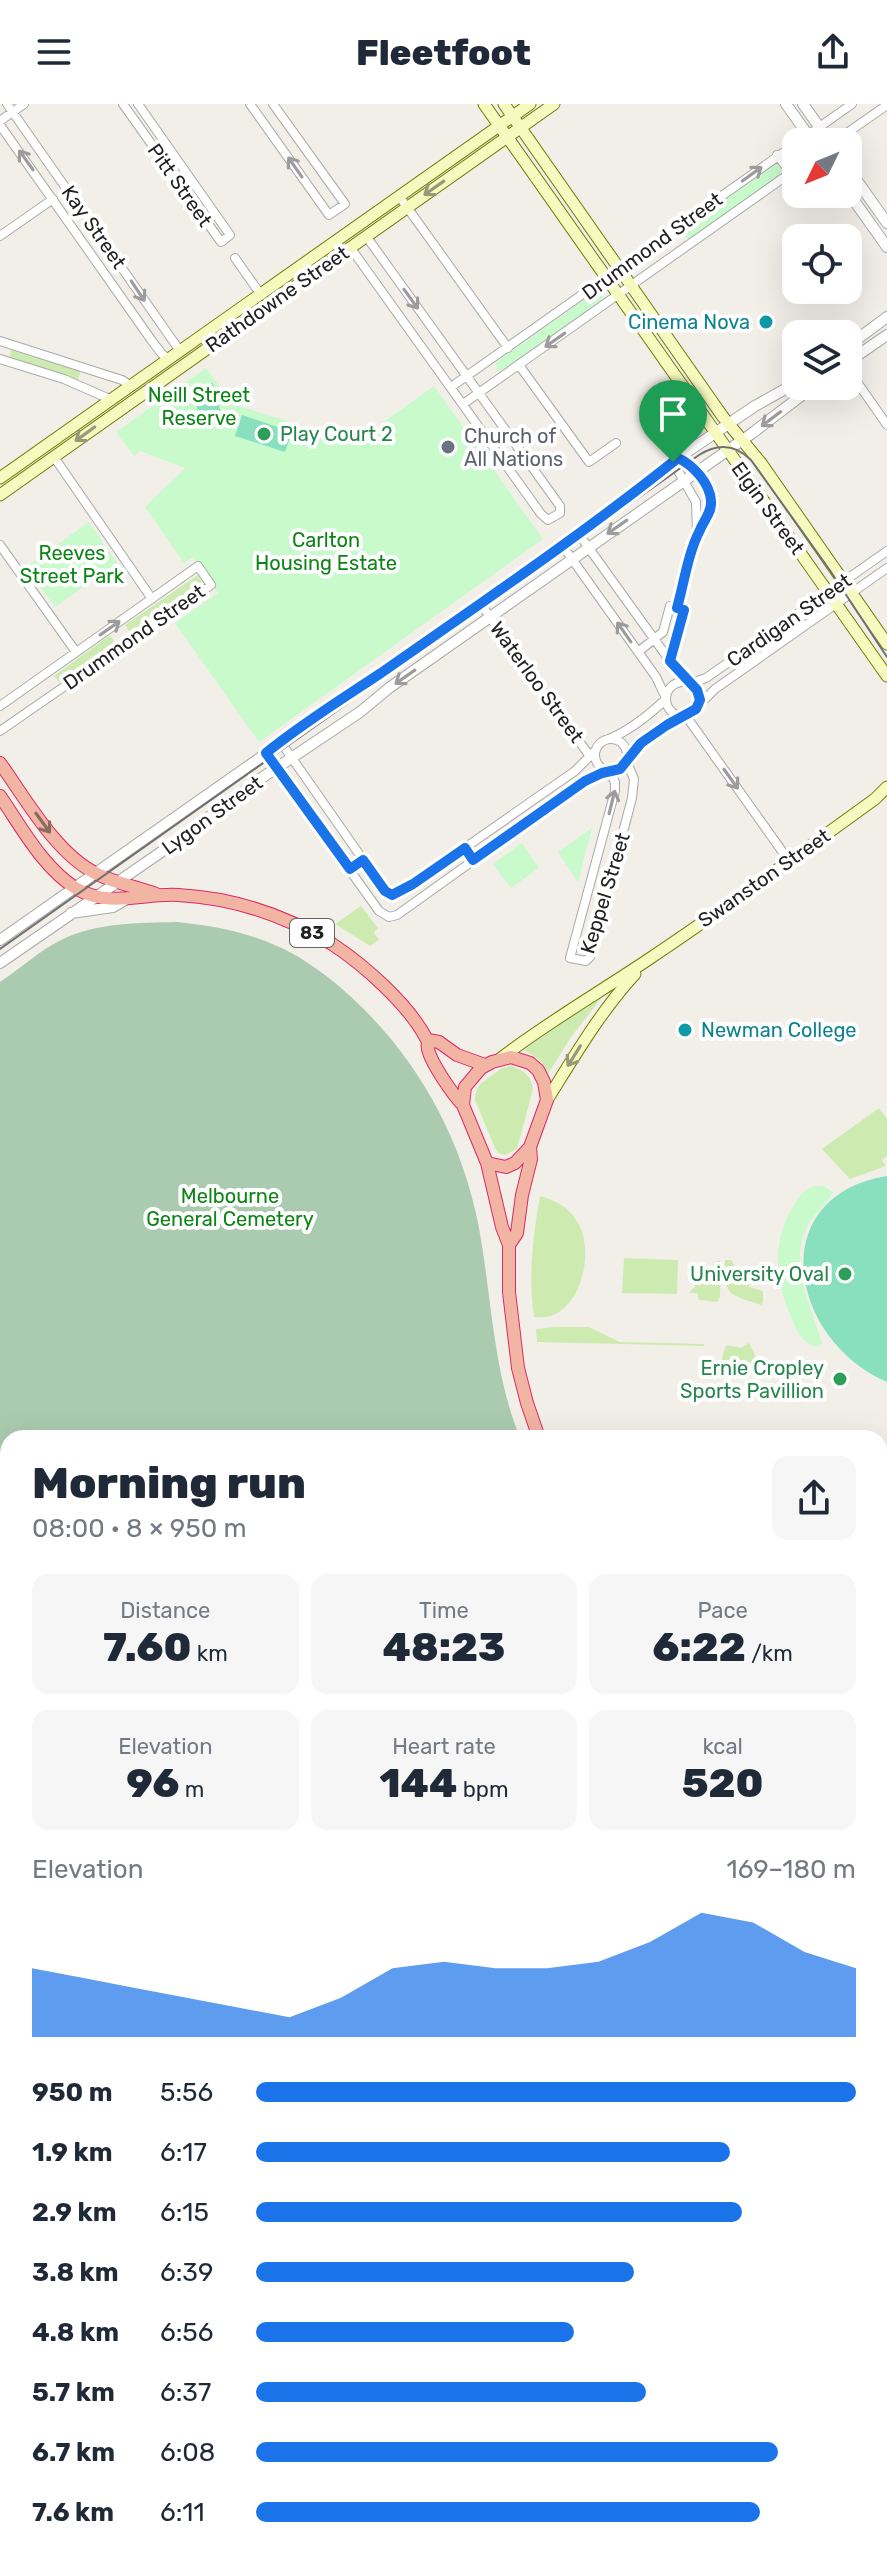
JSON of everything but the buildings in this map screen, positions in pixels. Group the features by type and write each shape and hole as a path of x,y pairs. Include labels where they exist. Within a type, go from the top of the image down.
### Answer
{"highway":[{"name":"83","path":"0,763 62,847 80,864 118,882 159,895"},
{"name":"83","path":"0,796 44,858 75,887 96,896 125,900 159,895 235,902 299,926 358,962 402,1006 428,1040 428,1050 452,1094 463,1105 487,1163 509,1245 511,1317 518,1368 537,1430"},
{"name":"83","path":"428,1040 439,1042 457,1055 485,1065"},
{"path":"463,1105 465,1087 485,1065 500,1059 519,1059 534,1066 544,1082 547,1100"},
{"name":"83","path":"509,1245 517,1233 531,1159 530,1147 547,1100"},
{"path":"487,1163 510,1166 530,1147"}],"main road":[{"name":"Elgin Street","path":"484,104 887,676"},
{"name":"Elgin Street","path":"504,104 887,644"},
{"name":"Rathdowne Street","path":"0,478 530,104"},
{"name":"Rathdowne Street","path":"0,495 554,104"},
{"path":"538,181 552,171"},
{"path":"550,198 564,188"},
{"path":"579,238 592,228"},
{"path":"261,295 268,305"},
{"path":"180,351 183,365"},
{"path":"169,359 183,365"},
{"path":"674,373 687,365"},
{"path":"112,400 133,400 131,386"},
{"path":"46,446 54,457"},
{"name":"Swanston Street","path":"500,1059 789,861 887,787"},
{"name":"Swanston Street","path":"875,799 887,794"},
{"name":"Swanston Street","path":"547,1100 617,994 652,957"}],"street":[{"path":"0,123 10,108 24,104"},
{"name":"Pitt Street","path":"123,104 221,242 230,235 138,104"},
{"path":"251,104 329,215 345,204 273,104"},
{"path":"786,104 803,128"},
{"path":"803,104 819,127"},
{"name":"Drummond Street","path":"819,127 852,104"},
{"path":"854,128 887,105"},
{"name":"Kay Street","path":"10,108 180,351"},
{"path":"838,114 848,128"},
{"name":"Kay Street","path":"0,123 152,341 169,359"},
{"name":"Drummond Street","path":"451,387 782,152"},
{"path":"777,155 782,160"},
{"path":"166,165 176,158"},
{"name":"Drummond Street","path":"463,404 782,179"},
{"path":"862,188 887,223"},
{"path":"0,236 68,190"},
{"path":"399,196 508,348"},
{"path":"859,208 887,247"},
{"path":"350,247 544,517 548,520 556,517 560,506 366,236"},
{"path":"365,267 381,256"},
{"path":"235,258 261,295"},
{"path":"862,336 887,317"},
{"path":"862,352 885,336 874,327"},
{"path":"152,341 166,332"},
{"path":"112,400 1,359 4,343 122,380 131,386"},
{"path":"487,362 498,379"},
{"path":"519,365 589,462 616,443"},
{"path":"81,386 86,370"},
{"path":"862,389 887,425"},
{"name":"Lygon Street","path":"0,940 562,545 662,473 675,460 782,390"},
{"name":"Lygon Street","path":"0,963 360,712 389,688 795,400"},
{"path":"54,457 152,599"},
{"path":"675,460 688,463 696,471 707,489 711,504 696,538 677,608"},
{"path":"675,460 682,481 697,504 696,538"},
{"path":"266,753 379,911 387,917 395,916 585,781 620,769 641,743 693,713 699,705 698,693 655,641 578,533"},
{"path":"0,545 76,652"},
{"path":"562,545 656,677 670,710 685,716 789,861"},
{"name":"Cardigan Street","path":"689,684 706,678 887,551"},
{"name":"Drummond Street","path":"0,706 198,566 211,585 0,731"},
{"name":"Cardigan Street","path":"699,705 715,689 887,568"},
{"name":"Waterloo Street","path":"480,603 589,755 596,750"},
{"path":"638,652 655,641 665,629 670,606 684,610 670,661"},
{"path":"280,741 385,891 392,895 413,884 576,770 599,744 623,733 649,715 673,686 689,684"},
{"path":"608,740 622,744 626,760"},
{"path":"596,750 597,764 608,771"},
{"name":"Keppel Street","path":"608,771 615,781 615,791 570,958 581,962 590,957 634,790 633,774 626,760"},
{"path":"299,800 314,790"},
{"path":"531,801 540,814"},
{"path":"317,824 331,814"},
{"path":"465,848 473,860"},
{"path":"350,869 363,860"},
{"path":"586,899 605,904"},
{"path":"71,913 113,907 125,900"}],"green space":[{"path":"771,163 777,163 781,169 780,175 692,238 687,238 683,227"},
{"path":"595,292 600,292 602,300 499,372 495,363"},
{"path":"12,348 81,370 78,380 9,358"},
{"name":"Carlton Housing Estate","path":"206,368 232,404 356,442 434,386 543,539 259,742 175,623 218,593 193,557 184,563 145,507 185,468 140,451 134,456 116,432"},
{"name":"Neill Street Reserve","path":"213,383 223,421 202,426 192,388"},
{"name":"Play Court 2","path":"242,415 292,432 285,452 235,436"},
{"name":"Reeves Street Park","path":"89,522 117,563 55,607 26,567"},
{"path":"198,575 202,582 130,632 125,625"},
{"path":"110,635 115,643 60,683 54,676"},
{"path":"592,828 578,882 558,852"},
{"path":"522,843 539,868 511,888 493,864"},
{"path":"361,906 378,928 374,932 379,940 370,946 335,924"},
{"name":"Melbourne General Cemetery","path":"177,922 216,927 252,936 284,949 329,978 357,1002 405,1057 443,1119 469,1187 483,1250 498,1359 517,1430 0,1430 0,982 45,949 75,934 118,925"},
{"path":"607,991 571,1037 548,1074 540,1060 524,1050"},
{"path":"512,1066 527,1074 533,1089 517,1149 505,1155 495,1148 475,1100 480,1084 502,1068"},
{"path":"879,1108 887,1119 887,1156 882,1160 886,1166 850,1179 822,1149"},
{"name":"University Oval","path":"887,1176 887,1382 854,1362 828,1335 811,1304 804,1271 807,1239 821,1211 847,1189"},
{"path":"815,1186 824,1186 833,1192 807,1227 800,1257 803,1286 822,1343 817,1347 803,1339 794,1325 785,1302 778,1263 780,1237 790,1212 803,1193"},
{"path":"540,1196 558,1203 572,1214 583,1236 585,1262 572,1300 553,1315 534,1317 531,1272"},
{"path":"624,1258 678,1260 677,1294 622,1293"},
{"path":"725,1260 732,1260 738,1282 748,1282 749,1287 763,1291 761,1305 730,1292 725,1281"},
{"path":"717,1261 721,1265 720,1297 717,1302 699,1300 697,1293 689,1293"},
{"path":"589,1327 620,1342 704,1346 537,1342 536,1329"},
{"path":"749,1343 756,1357 753,1367 738,1374 729,1370 723,1359 727,1345 741,1348"}],"tram line":[{"path":"0,949 713,448 733,448 751,460 887,657"}],"place":[{"name":"Cinema Nova","path":"766,322"},
{"name":"Play Court 2","path":"264,434"},
{"name":"Church of All Nations","path":"448,447"},
{"name":"Newman College","path":"685,1030"},
{"name":"University Oval","path":"845,1274"},
{"name":"Ernie Cropley Sports Pavillion","path":"840,1379"}],"route":[{"path":"678,458 694,468 711,502 696,538 677,608 684,610 670,661 688,684 697,690 700,700 696,709 641,743 620,769 585,781 473,860 465,848 394,895 385,891 363,860 350,869 266,753 325,708 382,672 562,545 673,462 678,458"}]}
